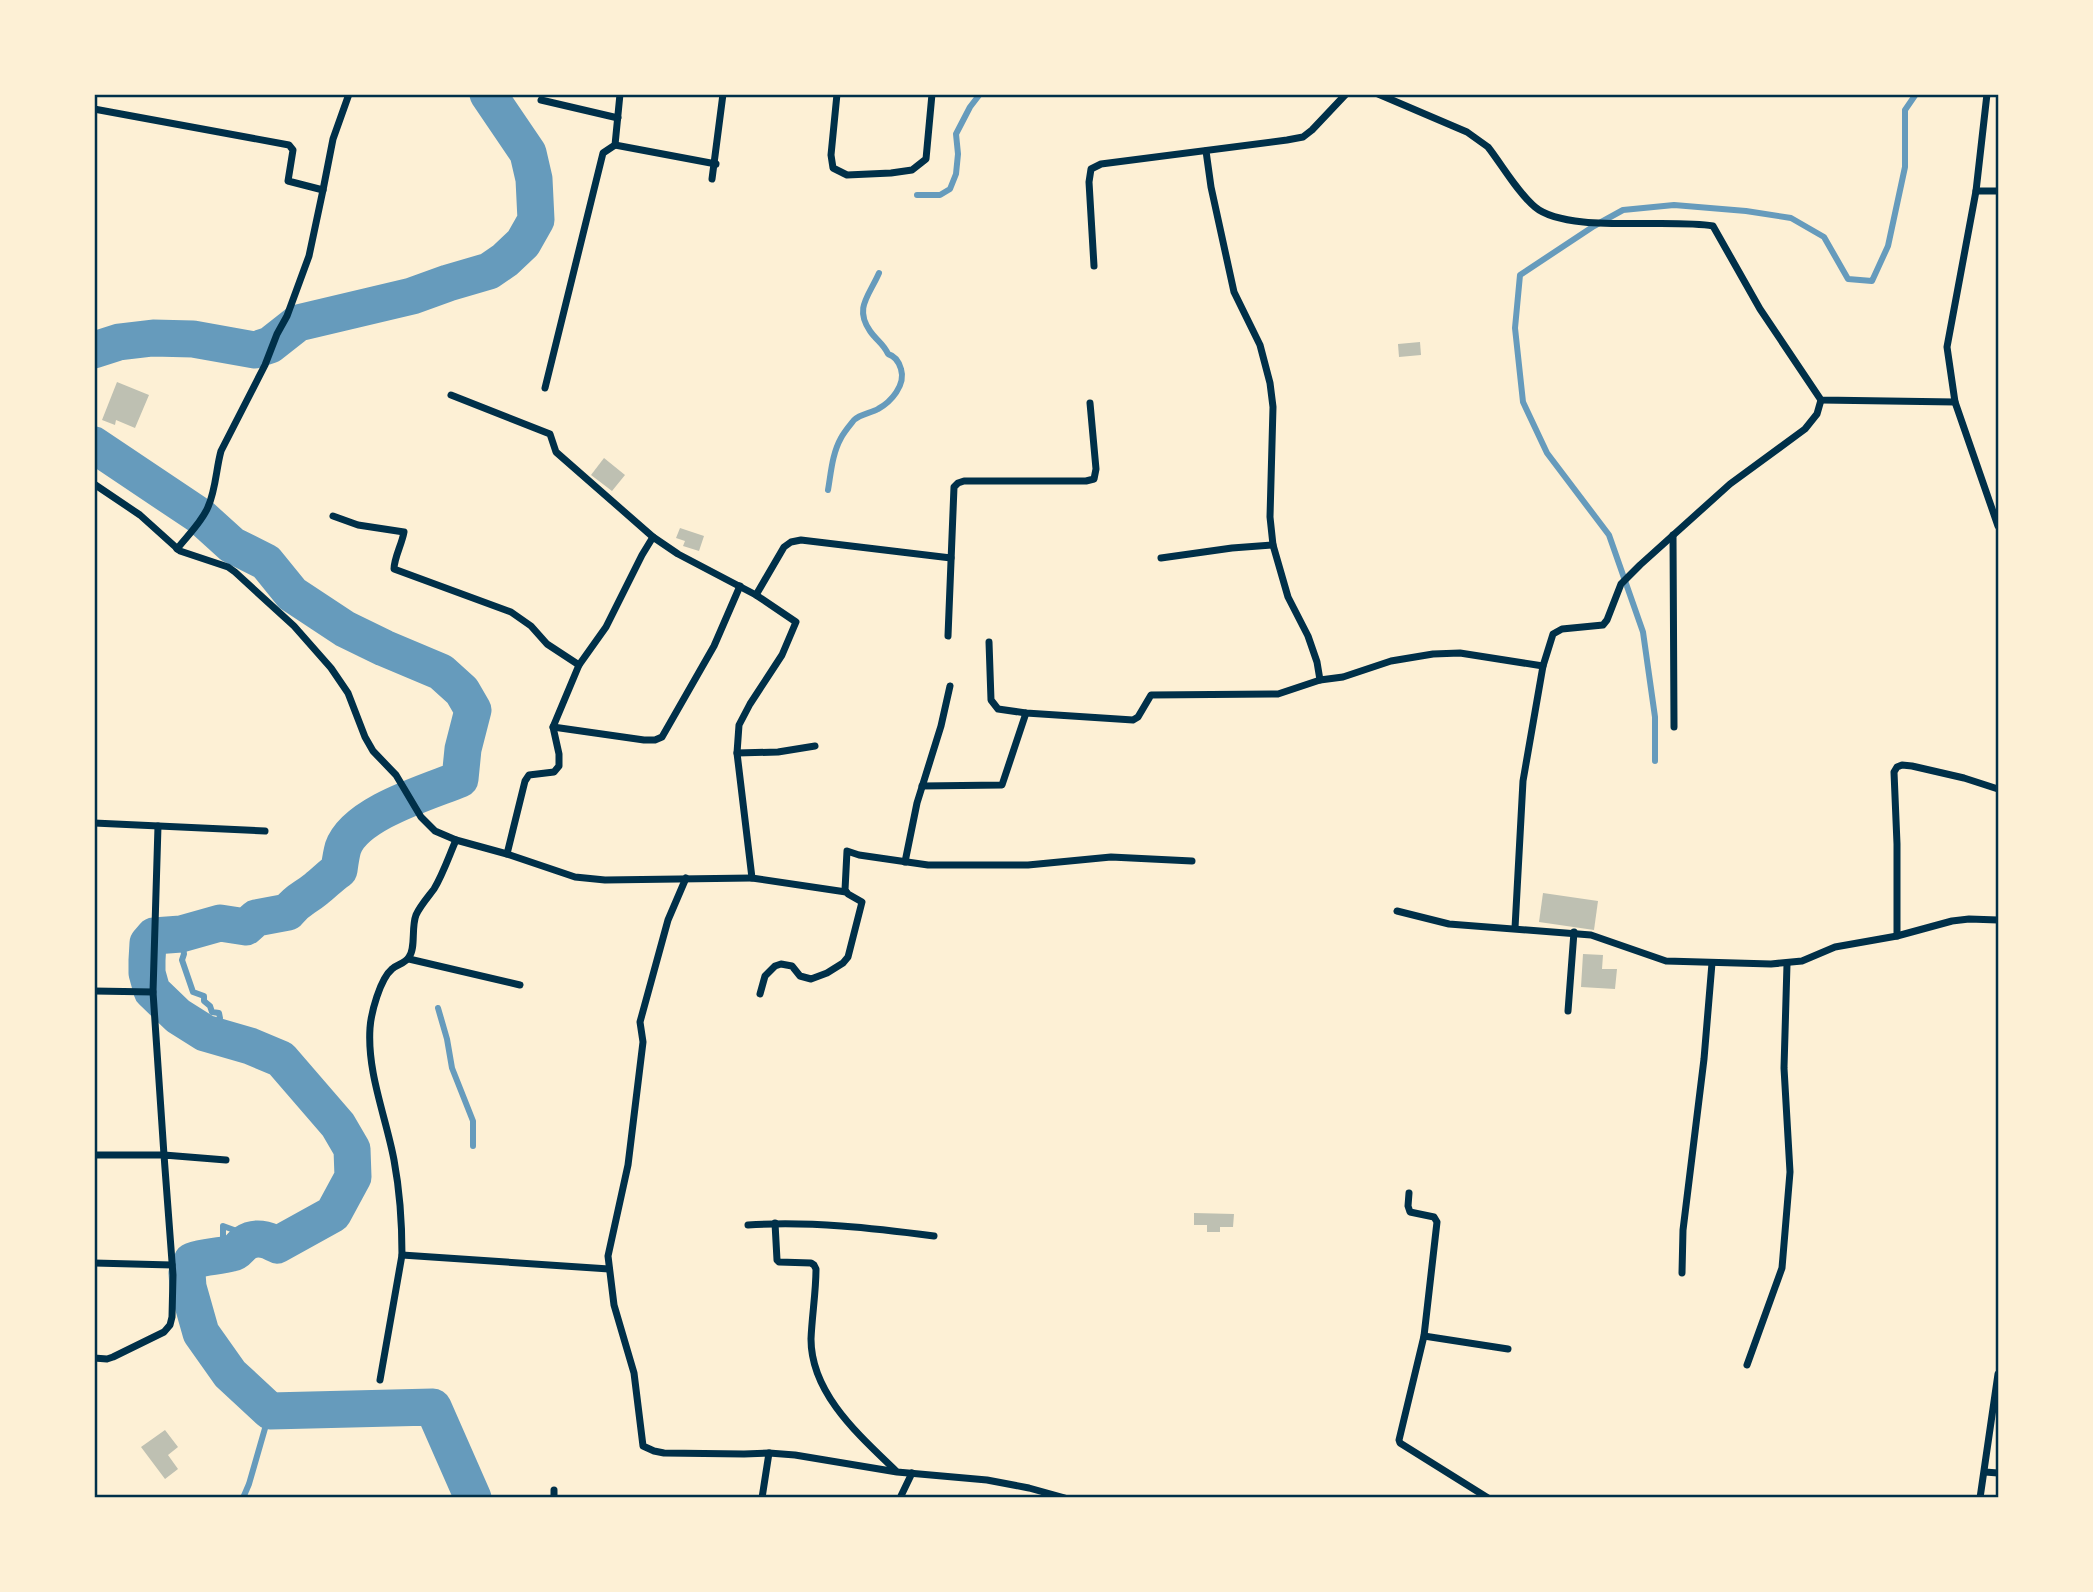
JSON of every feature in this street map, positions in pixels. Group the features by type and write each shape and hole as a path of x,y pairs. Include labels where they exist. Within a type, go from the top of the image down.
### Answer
{"street":[{"path":"177,548 208,509 221,451 288,316 309,256 333,139 349,94"},
{"path":"615,145 620,94"},
{"path":"712,179 723,94"},
{"path":"837,94 831,156 833,168 847,175 912,170 926,159 932,94"},
{"path":"1094,266 1090,169 1101,164 1303,137 1346,94"},
{"path":"1378,94 1468,132 1480,140 1529,201 1547,215 1597,223 1641,222 1713,226 1760,309 1821,400"},
{"path":"1987,94 1976,191 1947,347 1955,402 1998,526"},
{"path":"541,100 618,118"},
{"path":"94,109 289,145 293,150 288,181 323,190"},
{"path":"545,388 603,153 615,145 716,164"},
{"path":"1206,151 1211,187 1234,292 1260,345 1270,383 1273,407 1270,517 1273,545 1288,597 1308,636 1320,680"},
{"path":"1976,191 1998,191"},
{"path":"451,395 550,434 556,452 653,537 678,554 756,595 796,622 782,654 739,725 737,753 752,878"},
{"path":"1821,400 1955,402"},
{"path":"1515,928 1523,781 1543,666 1553,634 1562,629 1603,625 1621,584 1730,484 1805,429 1816,414 1821,400"},
{"path":"948,636 953,492 958,483 1094,479 1096,469 1090,403"},
{"path":"94,484 131,509 177,548 228,567 247,581 294,626 339,678 369,744 396,775 421,817 435,831 575,877 605,880 752,878 846,892 862,900 848,957 843,963 811,979 800,976 792,966 775,966 765,976 760,994"},
{"path":"333,516 358,525 404,532 394,569 511,612 531,626 547,644 579,665"},
{"path":"1673,535 1674,727"},
{"path":"507,854 525,781 529,775 554,772 559,766 553,727 579,665 606,627 653,537"},
{"path":"756,595 784,548 791,542 801,540 951,558"},
{"path":"1161,558 1273,545"},
{"path":"553,727 644,740 662,737 714,646 740,586"},
{"path":"989,642 991,699 993,705 999,709 1133,720 1138,717 1151,695 1278,694 1391,661 1433,654 1460,653 1543,666"},
{"path":"905,862 917,803 941,726 950,686"},
{"path":"922,786 1002,785 1026,713"},
{"path":"737,753 778,752 815,746"},
{"path":"1897,936 1894,772 1897,767 1912,766 1965,778 1998,789"},
{"path":"94,823 265,831"},
{"path":"94,1358 113,1357 164,1332 172,1317 172,1265 153,992 158,826"},
{"path":"380,1380 402,1255 400,1198 394,1158 377,1090 370,1025 379,992 387,975 393,967 409,959 412,953 416,914 435,887 456,840"},
{"path":"846,892 847,851 905,862 944,865 1028,864 1111,857 1192,861"},
{"path":"686,878 668,920 640,1022 643,1042 628,1165 608,1256 614,1305 634,1373 643,1446 664,1452 769,1452 897,1472 987,1480 1065,1497"},
{"path":"1397,911 1449,924 1574,932 1609,940 1658,959 1712,963 1787,964 1802,961 1835,947 1897,936 1952,921 1998,920"},
{"path":"1568,1012 1574,932"},
{"path":"409,959 520,985"},
{"path":"1682,1273 1683,1230 1704,1059 1712,963"},
{"path":"1747,1364 1782,1268 1790,1172 1784,1068 1787,964"},
{"path":"94,991 153,992"},
{"path":"94,1155 164,1155 226,1160"},
{"path":"1409,1194 1410,1212 1434,1217 1437,1222 1424,1336 1399,1440 1488,1497"},
{"path":"775,1223 777,1260 811,1263 816,1269 811,1339 817,1372 825,1390 852,1427 897,1472"},
{"path":"748,1225 775,1223 864,1228 934,1236"},
{"path":"402,1255 609,1269"},
{"path":"94,1263 172,1265"},
{"path":"1424,1336 1508,1349"},
{"path":"1980,1497 1998,1374"},
{"path":"762,1497 769,1452"},
{"path":"1985,1472 1998,1473"},
{"path":"900,1497 912,1473"}],"building":[{"path":"1420,342 1421,355 1399,357 1398,344"},
{"path":"117,382 149,395 135,428 116,420 115,425 102,420"},
{"path":"604,458 625,475 612,491 591,475"},
{"path":"680,528 704,536 699,551 683,546 685,541 676,538"},
{"path":"1543,893 1598,901 1594,930 1539,922"},
{"path":"1583,954 1603,955 1602,969 1617,969 1615,989 1581,987"},
{"path":"1194,1213 1234,1214 1233,1227 1220,1227 1220,1232 1207,1232 1207,1225 1194,1225"},
{"path":"165,1430 178,1447 168,1455 178,1469 165,1479 141,1447"}],"waterway":[{"path":"94,350 119,342 153,338 193,339 255,350 270,345 298,323 412,296 489,271 523,243 536,220 534,179 528,153 488,94"},
{"path":"917,195 940,195 950,189 956,174 956,134 980,94"},
{"path":"1655,761 1655,717 1643,632 1609,535 1547,453 1523,402 1515,328 1520,275 1623,210 1674,205 1791,218 1824,237 1848,279 1872,281 1888,246 1905,167 1905,110 1916,94"},
{"path":"828,490 834,457 844,433 856,418 888,402 901,381 898,362 872,334 863,315 865,302 879,273"},
{"path":"94,445 200,516 232,545 266,562 292,594 345,629 441,672 462,691 473,710 463,749 460,779 394,805 362,824 343,848 339,870 288,912 256,918 246,927 220,923 181,934 154,936 148,943 147,960 152,991 178,1016 205,1033 250,1046 281,1059 338,1125 352,1149 353,1177 333,1214 277,1245 257,1239 245,1243 234,1252 192,1261 187,1273 188,1287 201,1333 230,1374 270,1411 433,1407 473,1498"},
{"path":"181,934 184,954 182,960 193,992 204,996 204,1001 212,1012 219,1013 220,1018 213,1027 212,1035"},
{"path":"438,1008 452,1068 473,1121 473,1146"},
{"path":"226,1254 223,1226 234,1230 247,1241"},
{"path":"243,1498 270,1411"}]}
